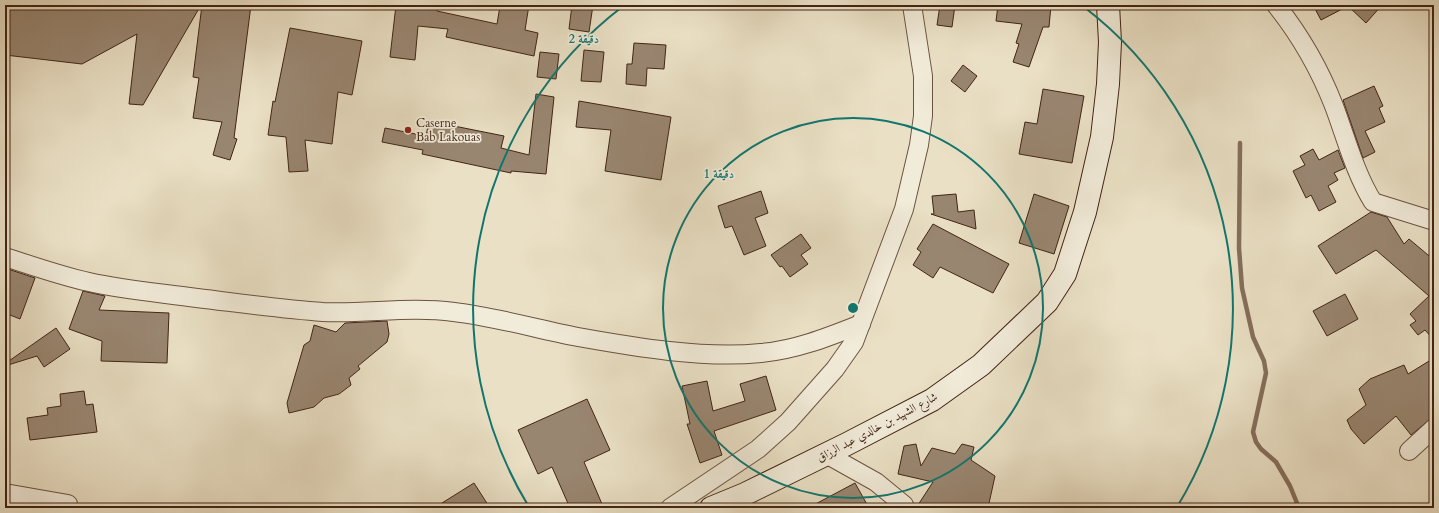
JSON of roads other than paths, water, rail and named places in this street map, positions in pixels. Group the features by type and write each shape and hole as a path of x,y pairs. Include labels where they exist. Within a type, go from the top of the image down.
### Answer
{"main road":[{"name":"شارع الشهيد بن خالدي عبد الرزاق","path":"711,508 826,454 932,400 981,365 1047,302 1065,274 1085,212 1102,137 1108,84 1110,42 1108,5"}],"street":[{"path":"670,508 758,449 788,422 835,369 854,342 904,209 919,145 923,116 923,76 912,5"},
{"path":"1276,5 1304,45 1321,75 1355,165 1373,202 1434,221"},
{"path":"5,257 88,282 146,291 323,312 362,312 417,309 453,312 501,319 578,337 662,350 721,355 760,354 789,349 819,340 861,324"},
{"path":"1409,451 1434,428"},
{"path":"826,454 876,482 904,505 905,508"},
{"path":"5,493 68,504"}],"waterway":[{"path":"1240,143 1239,248 1242,288 1253,337 1264,361 1266,373 1253,432 1256,442 1261,449 1276,462 1290,486 1299,508"}],"place":[{"name":"Caserne Bab Lakouas","path":"408,130"}]}
